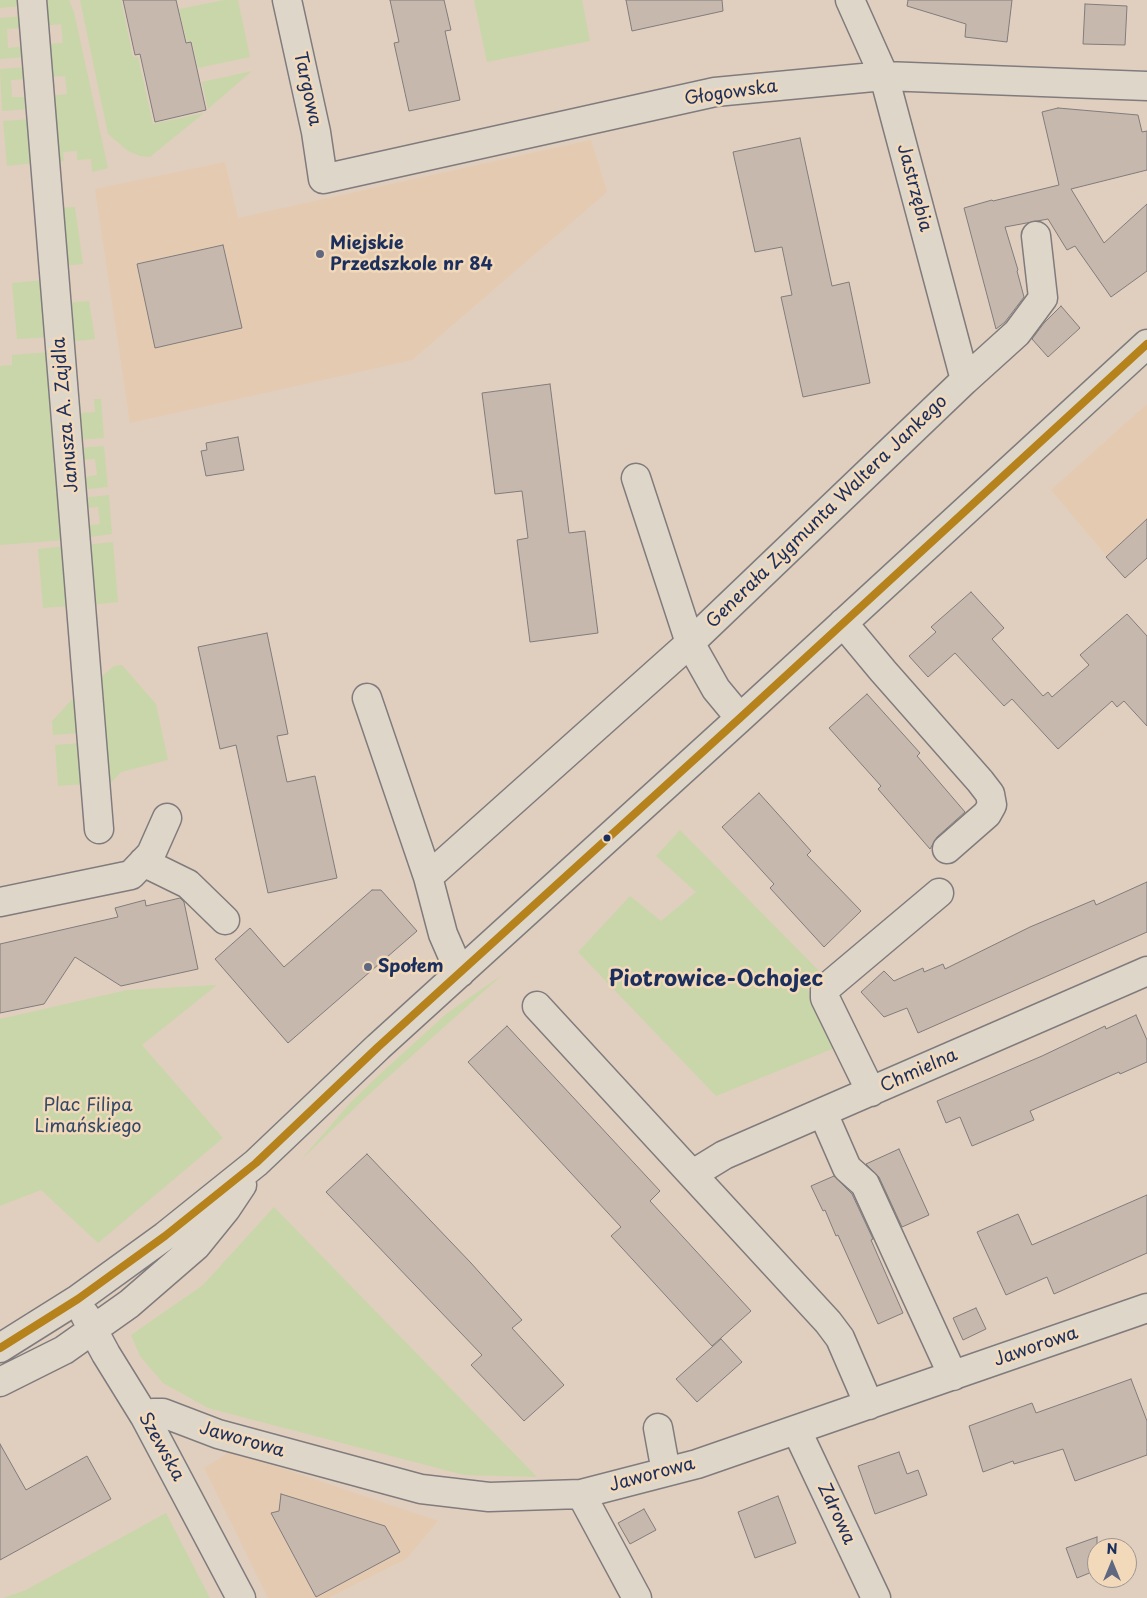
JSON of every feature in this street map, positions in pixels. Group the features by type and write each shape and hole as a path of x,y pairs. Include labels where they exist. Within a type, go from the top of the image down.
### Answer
{"street":[{"name":"Janusza A. Zajdla","path":"32,0 99,829"},
{"name":"Targowa","path":"287,0 316,132 323,179"},
{"name":"Jastrzębia","path":"850,0 884,76 965,380"},
{"name":"Głogowska","path":"323,179 715,92 884,76 1147,86"},
{"name":"Generała Zygmunta Waltera Jankego","path":"428,877 690,644 965,380 1017,333 1043,298 1036,236"},
{"path":"0,1348 78,1299 165,1236 256,1163 346,1077 1147,344"},
{"name":"Generała Zygmunta Waltera Jankego","path":"636,478 690,644 716,689 740,718"},
{"path":"843,623 980,780 990,794 992,805 987,814 947,849"},
{"path":"367,698 428,877 443,934 460,973"},
{"path":"0,902 131,875 151,854 167,818"},
{"path":"143,862 188,884 225,920"},
{"path":"871,1092 826,998 825,989 939,893"},
{"name":"Chmielna","path":"693,1174 724,1155 1147,971"},
{"path":"537,1006 834,1330 840,1338 870,1405"},
{"path":"823,1113 847,1168 865,1184 953,1376"},
{"path":"0,1382 64,1350 129,1304 196,1246 226,1209 256,1163"},
{"name":"Szewska","path":"78,1299 106,1354 145,1417 241,1598"},
{"name":"Jaworowa","path":"145,1417 153,1413 163,1414 218,1434 421,1489 489,1497 581,1494 697,1464 797,1431 1147,1308"},
{"path":"658,1428 666,1472"},
{"name":"Zdrowa","path":"797,1431 876,1598"},
{"path":"581,1494 637,1598"}],"shaded area":[{"name":"Miejskie Przedszkole nr 84","path":"591,140 607,192 412,360 130,423 95,189 225,162 238,218"},
{"path":"1147,404 1147,558 1125,578 1051,490"},
{"path":"231,1451 438,1521 406,1559 328,1598 268,1598 204,1468"}],"green space":[{"path":"0,0 22,0 22,6 0,8"},
{"path":"40,0 69,0 74,12 108,168 92,172 91,159 77,160 77,151 63,152 64,161 54,162 48,96 67,94 65,76 47,77 44,44 63,43 61,24 42,26"},
{"path":"80,0 121,0 133,57 138,57 153,124 204,113 150,157 140,156 128,151 108,134"},
{"path":"224,0 238,0 250,57 198,68 192,41 187,42 179,9"},
{"path":"474,0 582,0 590,41 487,62"},
{"path":"23,16 24,28 7,29 8,48 25,46 26,57 0,59 0,18"},
{"path":"27,67 28,79 11,80 12,97 30,97 31,109 2,111 0,69"},
{"path":"252,71 208,109 202,82"},
{"path":"32,119 36,163 7,166 3,121"},
{"path":"75,207 83,264 62,266 57,208"},
{"path":"44,280 49,337 17,339 12,283"},
{"path":"89,301 95,339 68,342 65,303"},
{"path":"50,352 65,540 0,545 0,366 12,365 12,355"},
{"path":"94,399 101,399 104,438 76,440 73,402 80,400 81,413 95,412"},
{"path":"104,446 108,487 80,490 79,478 97,475 95,459 78,460 77,448"},
{"path":"109,495 112,534 84,538 83,526 100,524 98,507 81,508 81,498"},
{"path":"113,542 118,602 89,605 84,545"},
{"path":"66,546 70,606 43,608 38,549"},
{"path":"122,665 156,704 168,760 121,772 112,782 103,782 95,682 114,666"},
{"path":"77,694 80,733 53,735 52,721"},
{"path":"81,743 85,784 58,786 55,745"},
{"path":"680,830 821,973 808,990 842,1045 716,1096 578,952 630,896 661,921 696,892 656,856"},
{"path":"502,975 365,1098 300,1161 350,1103 379,1075 446,1014"},
{"name":"Plac Filipa Limańskiego","path":"217,985 142,1045 223,1138 98,1243 41,1190 0,1206 0,1019 127,990"},
{"path":"274,1207 537,1477 464,1475 208,1408 163,1383 140,1356 131,1335 203,1285"},
{"path":"166,1513 210,1598 3,1598 26,1590"}],"building":[{"path":"123,0 176,0 186,43 191,42 206,110 155,122 140,54 135,55"},
{"path":"390,0 444,0 451,30 445,31 460,100 409,111 394,43 399,42"},
{"path":"626,0 722,0 723,11 632,31"},
{"path":"908,0 1012,0 1007,42 965,37 966,24 907,6"},
{"path":"1085,4 1127,6 1125,45 1083,44"},
{"path":"1058,108 1138,115 1142,132 1147,131 1147,170 1071,189 1104,243 1147,204 1147,271 1111,297 1075,246 1067,250 1048,219 1005,227 1024,297 1005,322 996,329 964,208 1059,185 1042,112"},
{"path":"800,138 832,286 849,282 870,383 803,397 781,297 792,295 782,247 755,252 733,152"},
{"path":"223,245 242,328 155,348 137,264"},
{"path":"1061,306 1080,328 1048,357 1032,339 1044,323"},
{"path":"550,384 569,533 585,531 598,633 530,642 517,540 528,538 522,491 495,494 482,393"},
{"path":"238,437 244,470 206,476 201,451 207,450 206,443"},
{"path":"1147,519 1147,558 1125,578 1106,557"},
{"path":"971,592 1004,628 992,639 1043,696 1048,692 1052,697 1089,665 1080,655 1127,614 1147,636 1147,726 1124,701 1117,707 1112,701 1058,749 1012,699 1004,706 955,653 928,677 909,656 936,632 931,627"},
{"path":"267,633 288,734 277,736 287,782 315,776 337,878 268,893 236,745 220,749 198,647"},
{"path":"867,694 920,753 917,756 965,812 937,837 930,849 878,789 881,786 829,728"},
{"path":"759,793 811,851 807,855 861,911 824,947 770,888 774,884 722,827"},
{"path":"1147,882 1147,932 918,1033 907,1008 884,1017 861,992 884,971 894,981 923,968 924,972 943,964 945,969 1030,927 1094,900 1096,905"},
{"path":"372,890 381,890 417,931 288,1043 215,959 250,928 284,967"},
{"path":"180,898 184,902 198,969 121,986 75,957 44,1004 0,1013 0,944 118,917 115,908 145,900 146,906"},
{"path":"1136,1015 1147,1040 1147,1062 1120,1074 1119,1072 1030,1111 1034,1120 972,1146 960,1117 946,1123 937,1101 1042,1056 1105,1026 1106,1029"},
{"path":"507,1026 660,1191 650,1201 751,1311 712,1346 611,1236 621,1227 468,1062"},
{"path":"899,1149 929,1215 902,1227 879,1177 866,1164"},
{"path":"367,1154 471,1263 522,1320 512,1328 564,1385 524,1421 471,1365 482,1355 326,1192"},
{"path":"834,1176 852,1194 873,1239 871,1240 903,1313 878,1324 838,1235 836,1236 825,1210 823,1211 811,1186"},
{"path":"1147,1195 1147,1253 1054,1294 1047,1277 1006,1295 977,1232 1018,1214 1032,1245"},
{"path":"976,1308 986,1329 963,1340 953,1318"},
{"path":"721,1339 742,1362 697,1402 676,1379"},
{"path":"1131,1379 1147,1421 1147,1455 1075,1481 1063,1449 1014,1464 1013,1461 983,1472 969,1426 1032,1403 1036,1413"},
{"path":"0,1444 26,1490 87,1456 111,1499 0,1560"},
{"path":"899,1452 907,1474 918,1470 927,1495 875,1514 858,1466"},
{"path":"281,1494 385,1526 400,1552 316,1597 271,1513 279,1511"},
{"path":"778,1496 796,1543 755,1558 738,1512"},
{"path":"644,1509 656,1530 630,1544 618,1523"},
{"path":"1087,1541 1087,1574 1077,1578 1066,1548"}],"transit line":[{"path":"0,1348 78,1299 165,1236 256,1163 378,1047 1147,344"}],"place":[{"name":"Miejskie Przedszkole nr 84","path":"320,254"},
{"name":"Społem","path":"368,967"}],"district":[{"name":"Piotrowice-Ochojec","path":"716,980"}]}
